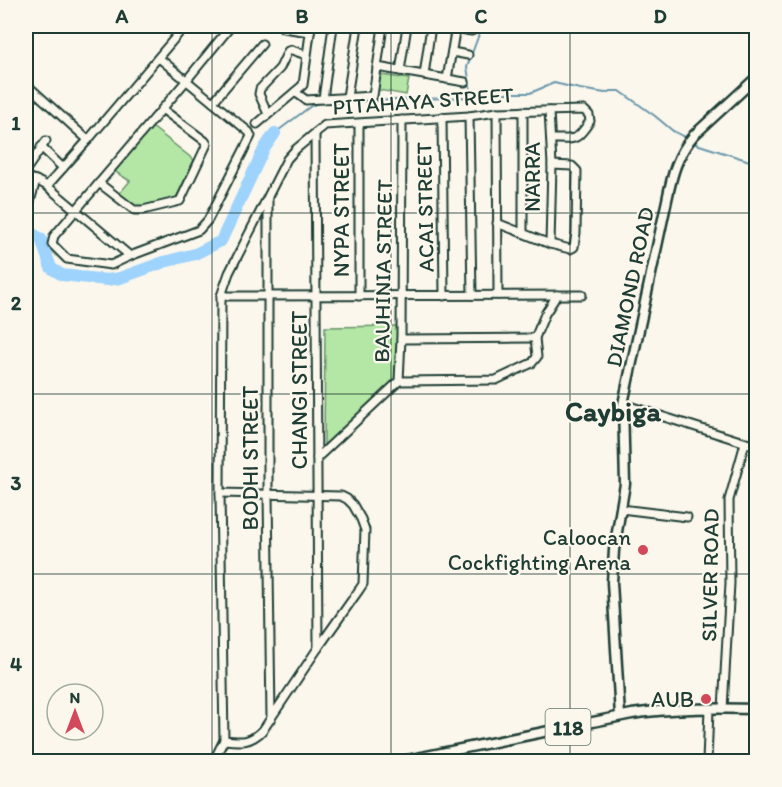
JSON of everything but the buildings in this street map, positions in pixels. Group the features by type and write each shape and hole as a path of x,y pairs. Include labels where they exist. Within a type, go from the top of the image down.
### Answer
{"main road":[{"name":"DIAMOND ROAD","path":"620,716 612,582 614,550 626,484 623,404 673,172 689,140 756,78"},
{"name":"118","path":"397,762 653,711 756,709"}],"street":[{"path":"47,186 185,26"},
{"path":"159,58 186,81 249,132 251,135 208,220 199,230 111,265 67,259 52,244 54,236 186,81 231,26"},
{"path":"323,99 333,26"},
{"path":"347,97 358,26"},
{"path":"295,92 306,100 373,96 383,26"},
{"path":"400,71 407,26"},
{"path":"424,75 433,26 455,27 472,31"},
{"path":"447,79 455,27"},
{"path":"257,124 303,85 310,29 283,28"},
{"path":"213,102 262,44"},
{"path":"268,114 259,94 260,89 280,68 288,51 292,50 306,55"},
{"path":"452,52 468,54"},
{"path":"377,67 465,82"},
{"path":"27,88 88,140"},
{"path":"99,183 135,210 180,201 207,144 162,109"},
{"name":"PITAHAYA STREET","path":"221,296 229,273 287,159 325,125 523,111 584,110 589,115 590,121 581,135 575,139 551,139"},
{"path":"523,111 523,232"},
{"name":"NARRA","path":"549,111 552,165 549,243"},
{"path":"497,112 498,295"},
{"path":"469,116 472,296"},
{"name":"ACAI STREET","path":"442,117 444,296"},
{"name":"BAUHINIA STREET","path":"317,458 399,381 402,120"},
{"name":"NYPA STREET","path":"358,123 358,296"},
{"name":"CHANGI STREET","path":"315,133 318,648"},
{"path":"26,170 44,144 63,168"},
{"path":"497,223 549,243 570,249 574,247 577,171 572,166 552,165"},
{"path":"26,177 47,186 129,256"},
{"path":"26,216 36,180"},
{"name":"BODHI STREET","path":"268,198 271,719"},
{"path":"399,381 496,380 532,363 537,357 535,338 545,314 557,295"},
{"path":"213,762 224,740 220,493 221,296 582,295"},
{"path":"401,339 535,338"},
{"path":"623,404 756,446"},
{"name":"SILVER ROAD","path":"723,709 730,583 729,500 745,443"},
{"path":"220,493 341,496 353,505 365,530 363,584 263,730 253,739 240,742 224,740"},
{"path":"621,509 687,517"},
{"path":"707,762 709,709"}],"green space":[{"path":"381,75 409,79 406,95 378,90"},
{"path":"151,126 194,160 176,198 138,209 118,195 130,181 114,171"},
{"path":"398,326 398,377 324,446 325,327"}],"waterway":[{"path":"472,97 467,67 482,26"},
{"path":"275,133 318,103 472,97 489,93 530,93 554,83 605,93 620,91 673,131 693,143 756,163"},
{"path":"26,230 41,239 51,268 62,275 107,280 120,278 164,262 195,254 221,241 264,149 275,133"},
{"path":"756,253 751,270 756,275"}],"place":[{"name":"Caloocan Cockfighting Arena","path":"643,550"},
{"name":"AUB","path":"706,699"}],"district":[{"name":"Caybiga","path":"613,411"}]}
